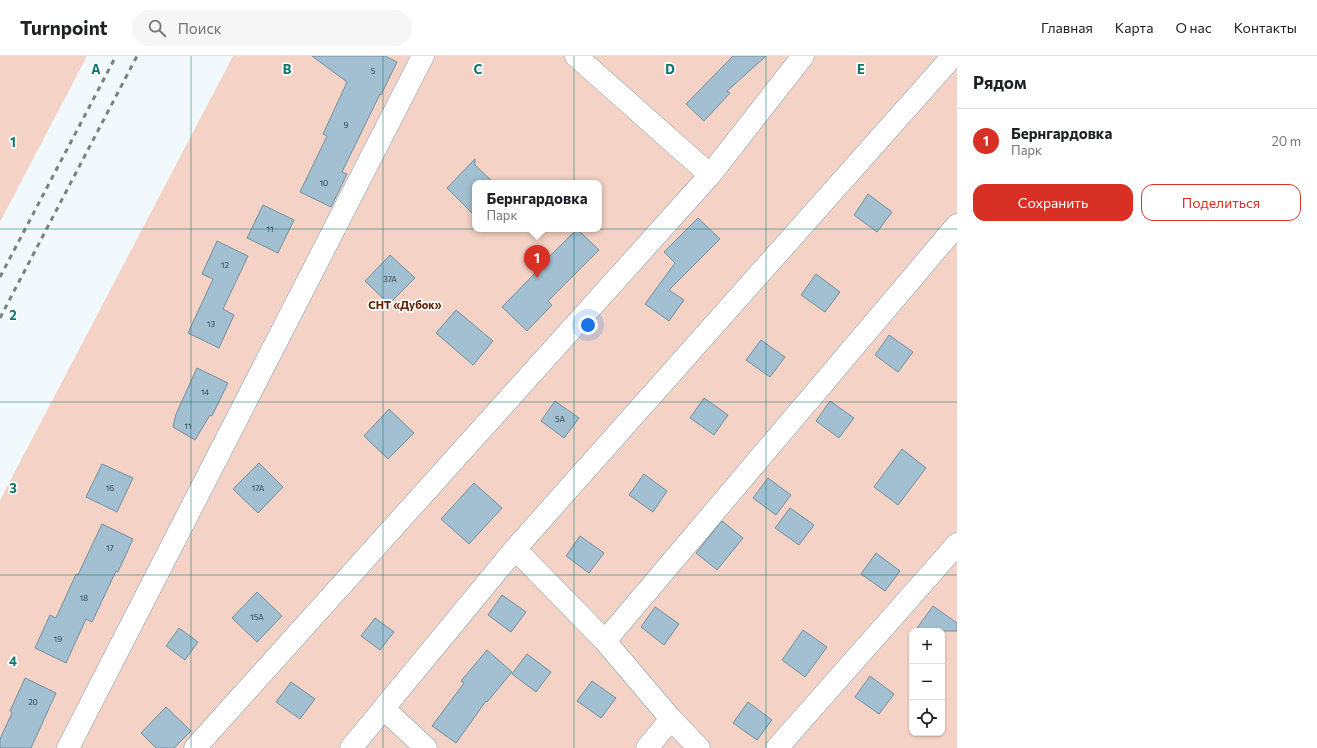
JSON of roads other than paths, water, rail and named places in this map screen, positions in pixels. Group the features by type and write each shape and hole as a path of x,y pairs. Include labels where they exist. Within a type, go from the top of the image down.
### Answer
{"street":[{"path":"68,748 423,56"},
{"path":"576,56 710,175"},
{"path":"195,748 710,175 803,56"},
{"path":"351,748 515,549 953,56"},
{"path":"605,640 957,225"},
{"path":"777,748 957,544"},
{"path":"515,549 605,640 671,719 699,748"},
{"path":"384,709 426,748"},
{"path":"647,748 671,719"}],"railway":[{"path":"0,277 116,56"},
{"path":"0,318 137,56"}],"place":[{"name":"Бернгардовка","path":"537,278"}],"district":[{"name":"СНТ «Дубок»","path":"405,305"}]}
